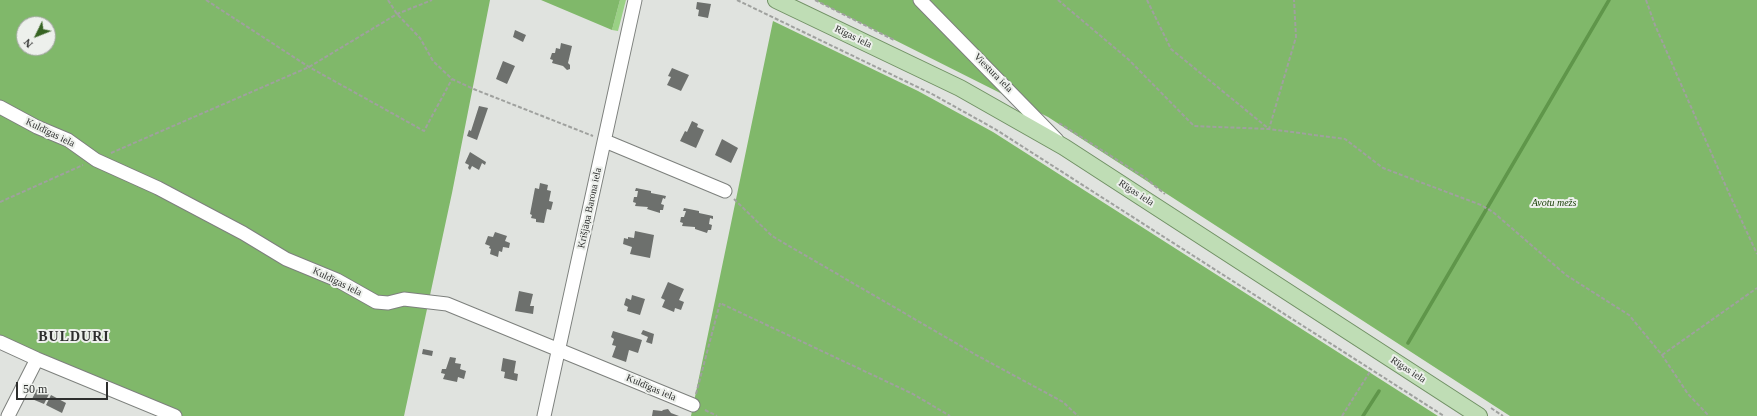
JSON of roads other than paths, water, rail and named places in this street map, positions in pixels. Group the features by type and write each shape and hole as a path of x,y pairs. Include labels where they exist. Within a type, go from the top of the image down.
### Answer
{"main road":[{"name":"Rīgas iela","path":"776,0 960,88 1064,147 1479,416"}],"street":[{"name":"Krišjāņa Barona iela","path":"544,416 635,0"},
{"name":"Viestura iela","path":"920,0 1016,96 1064,147"},
{"name":"Kuldīgas iela","path":"0,107 37,127 68,140 96,160 158,188 243,233 286,259 337,280 376,302 388,303 404,299 447,304 693,405"},
{"path":"605,141 725,191"},
{"path":"0,342 37,359 175,416"},
{"path":"8,416 37,359"}],"waterway":[{"path":"1408,343 1609,0"},
{"path":"1363,416 1379,391"}],"district":[{"name":"BULDURI","path":"74,337"}],"park label":[{"name":"Avotu mežs","path":"1554,203"}]}
